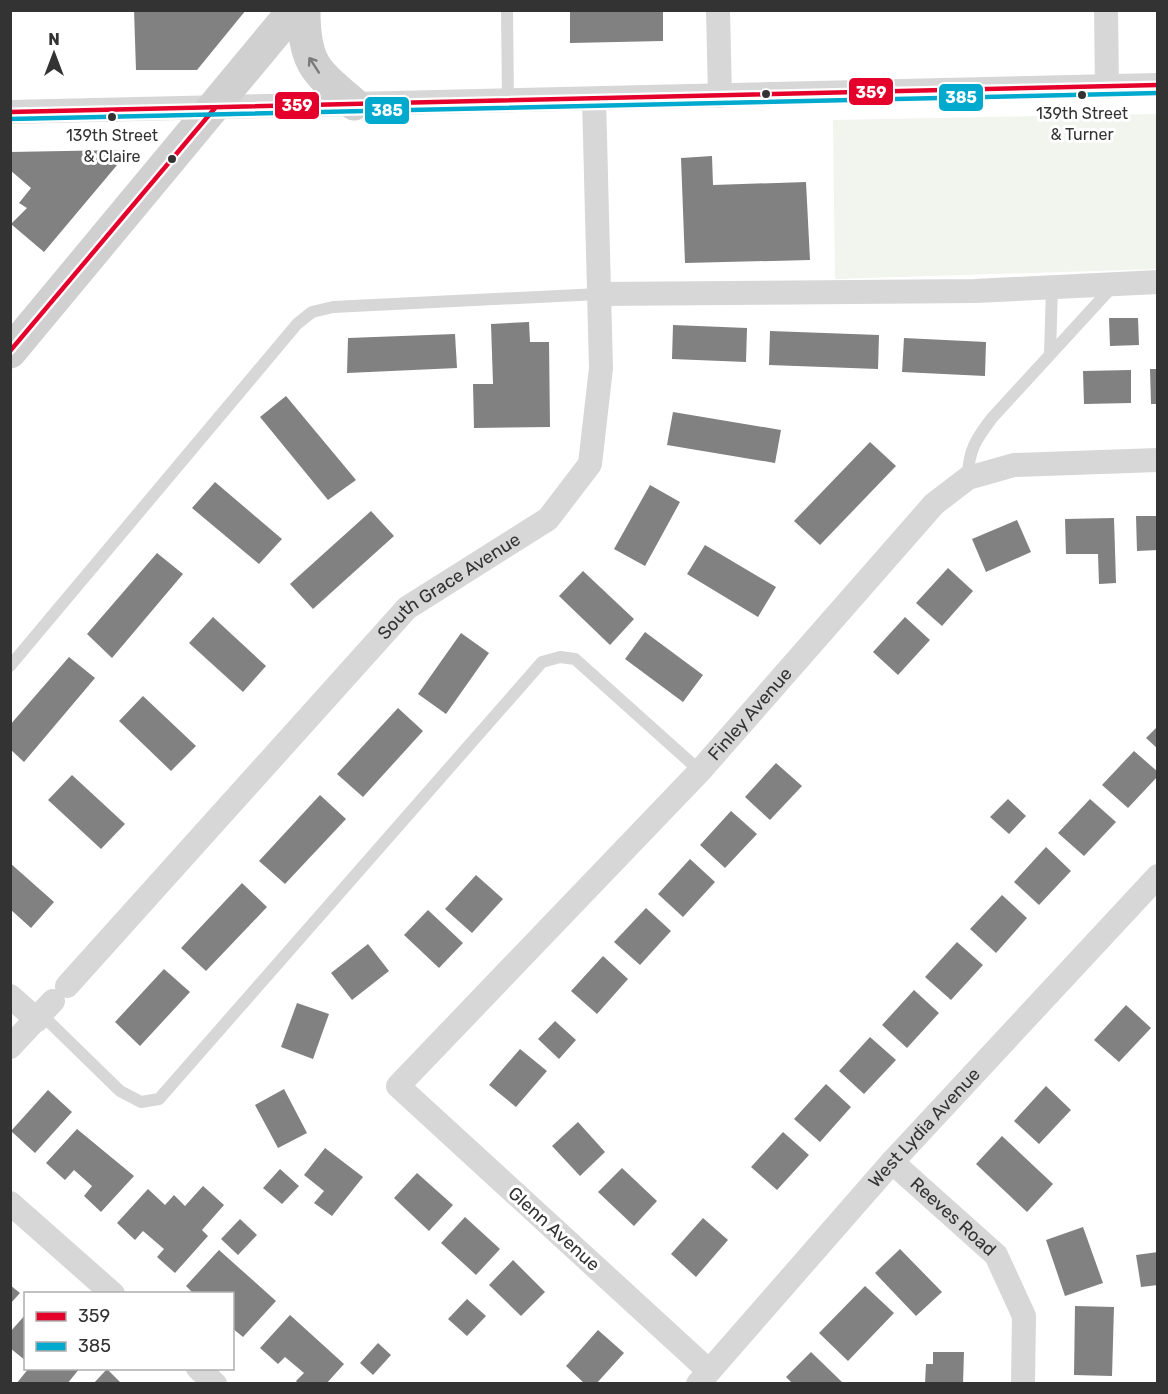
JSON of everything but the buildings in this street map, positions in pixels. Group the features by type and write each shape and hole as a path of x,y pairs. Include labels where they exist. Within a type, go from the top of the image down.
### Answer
{"street":[{"path":"10,352 215,108 294,10"},
{"path":"304,10 306,50 315,68 354,104"},
{"path":"718,10 720,96"},
{"path":"1106,10 1107,87"},
{"path":"10,112 1158,86"},
{"name":"South Grace Avenue","path":"10,1047 407,609 548,519 590,464 601,368 594,99"},
{"path":"599,294 975,291 1158,282"},
{"name":"Finley Avenue","path":"398,1086 700,771 934,504 968,478 1014,465 1158,460"},
{"name":"West Lydia Avenue","path":"704,1377 892,1162 1158,876"},
{"path":"10,996 50,1005"},
{"name":"Glenn Avenue","path":"398,1086 704,1377"},
{"name":"Reeves Road","path":"892,1162 996,1256 1024,1316 1023,1383"},
{"path":"10,1203 112,1292"},
{"path":"200,1370 215,1383"}],"lane":[{"path":"507,10 508,100"},
{"path":"968,478 968,458 977,439 992,418 1115,284"},
{"path":"1050,354 1052,287"},
{"path":"10,666 297,324 312,312 333,307 599,294"},
{"path":"50,1005 120,1091 141,1102 159,1099 542,662 560,657 575,659 700,771"}],"shaded area":[{"path":"1157,114 1157,269 835,279 833,120"}],"transit line":[{"name":"359","path":"10,112 1158,85"},
{"name":"385","path":"10,119 1158,93"},
{"name":"359","path":"10,351 215,108"}],"place":[{"name":"139th Street & Turner","path":"1082,95"},
{"name":"139th Street & Claire","path":"112,117"}]}
